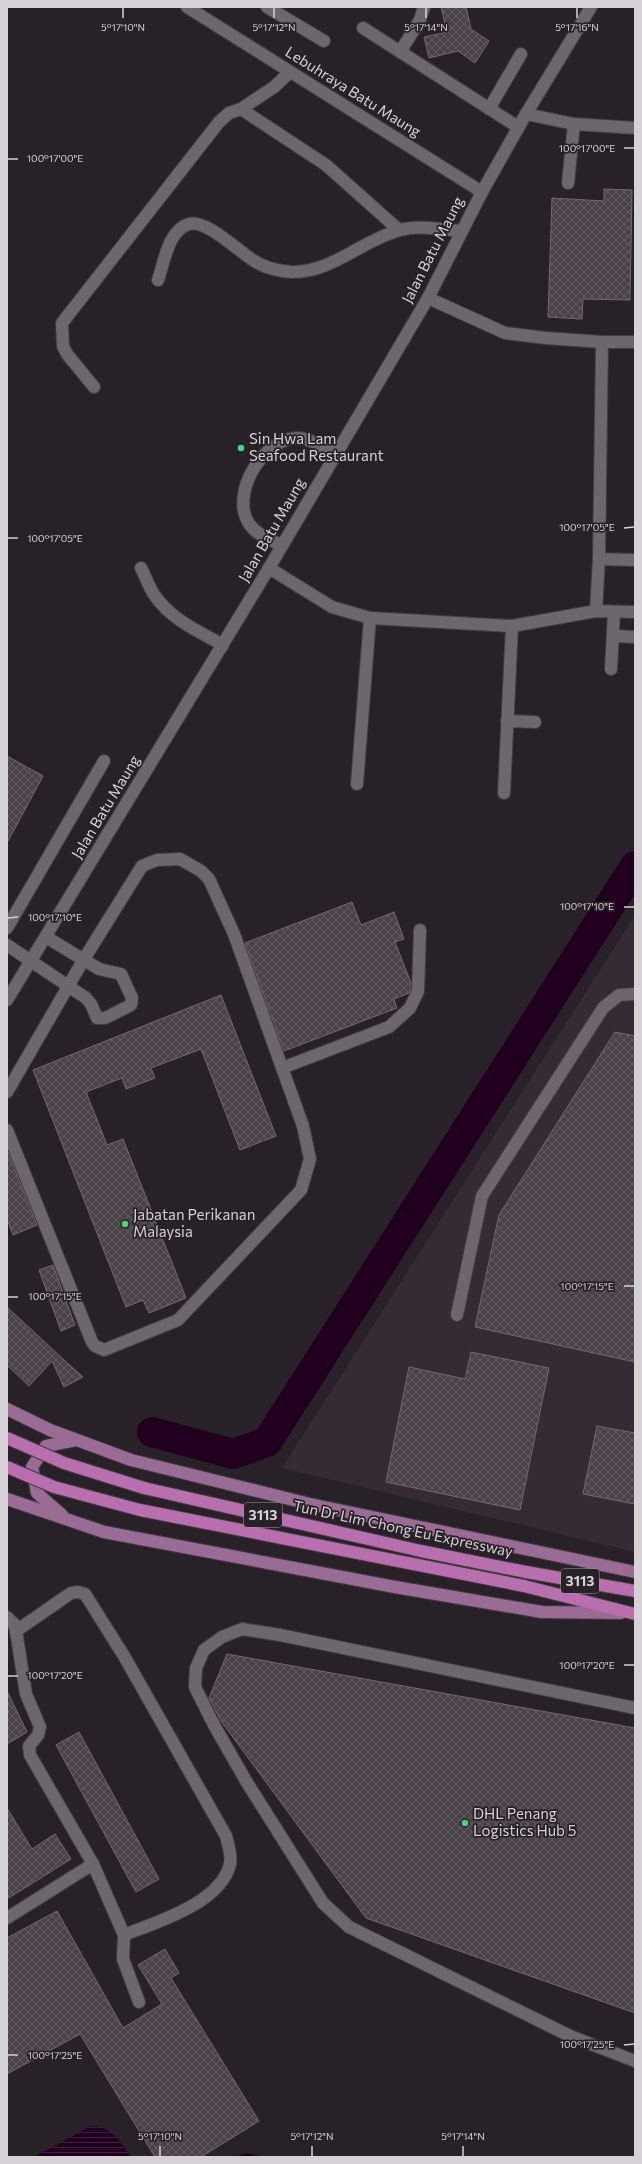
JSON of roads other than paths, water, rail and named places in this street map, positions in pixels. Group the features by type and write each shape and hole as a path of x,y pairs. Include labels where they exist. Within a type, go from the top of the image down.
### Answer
{"highway":[{"name":"Tun Dr Lim Chong Eu Expressway","path":"7,1438 64,1463 144,1488 421,1551 526,1572 635,1591"},
{"name":"Tun Dr Lim Chong Eu Expressway","path":"7,1467 54,1487 140,1510 524,1586 633,1613"}],"main road":[{"path":"7,1409 50,1430 131,1460 310,1504 635,1572"},
{"path":"68,1519 37,1493 32,1467 46,1446 77,1440"},
{"path":"7,1499 104,1532 395,1588 542,1612 633,1613"}],"street":[{"name":"Lebuhraya Batu Maung","path":"187,7 482,192"},
{"path":"267,7 324,41"},
{"path":"400,52 420,20 424,7"},
{"name":"Jalan Batu Maung","path":"7,1000 269,568 281,545 428,298 460,231 518,127 591,7"},
{"path":"363,28 518,127"},
{"path":"489,109 520,54"},
{"path":"94,387 66,354 63,346 62,323 219,122 229,113 242,108 274,87 290,72"},
{"path":"242,108 326,165 399,230"},
{"path":"526,114 574,124 635,128"},
{"path":"568,183 574,124"},
{"path":"158,280 173,236 180,228 190,224 198,224 209,229 256,262 273,269 291,272 309,270 328,265 399,230 421,228 460,231"},
{"path":"428,298 505,333 602,342 635,342"},
{"path":"596,611 599,559 602,342"},
{"path":"281,545 256,531 246,517 244,494 246,482 253,469 261,458 276,446 284,441 295,439 305,439 336,454"},
{"path":"599,559 635,560"},
{"path":"141,568 154,595 164,608 177,619 222,645"},
{"path":"269,568 332,607 370,618 512,626 596,611 635,612"},
{"path":"611,669 614,612"},
{"path":"357,784 370,618"},
{"path":"504,793 512,626"},
{"path":"613,636 635,637"},
{"path":"507,721 535,722"},
{"path":"7,928 104,761"},
{"path":"7,1092 84,959 142,866 157,860 170,858 180,859 190,863 201,871 214,889 234,934 302,1126 310,1159 301,1190 178,1320 108,1349 99,1349 92,1342 7,1130"},
{"path":"282,1068 389,1027 410,1008 418,991 420,930"},
{"path":"7,945 69,985 86,998 91,1004 97,1018 100,1019 131,1005 132,998 121,974 99,969 46,937"},
{"path":"457,1315 482,1196 603,1008 619,995 635,994"},
{"path":"16,1631 71,1593 78,1592 85,1594 124,1656 226,1836 230,1863 220,1884 203,1899 176,1914 124,1935"},
{"path":"7,1617 14,1624 26,1694 40,1727 38,1735 29,1746 30,1755 93,1864 124,1935 123,1959 139,2002"},
{"path":"635,1708 280,1635 242,1629 222,1637 204,1650 196,1668 195,1686 214,1725 246,1781 323,1903 350,1927 570,2036 635,2061"},
{"path":"7,1918 93,1864"}],"waterway":[{"path":"152,1432 233,1454 267,1442 635,866"}],"place":[{"name":"Sin Hwa Lam Seafood Restaurant","path":"241,448"},
{"name":"Jabatan Perikanan Malaysia","path":"125,1224"},
{"name":"DHL Penang Logistics Hub 5","path":"465,1823"}]}
